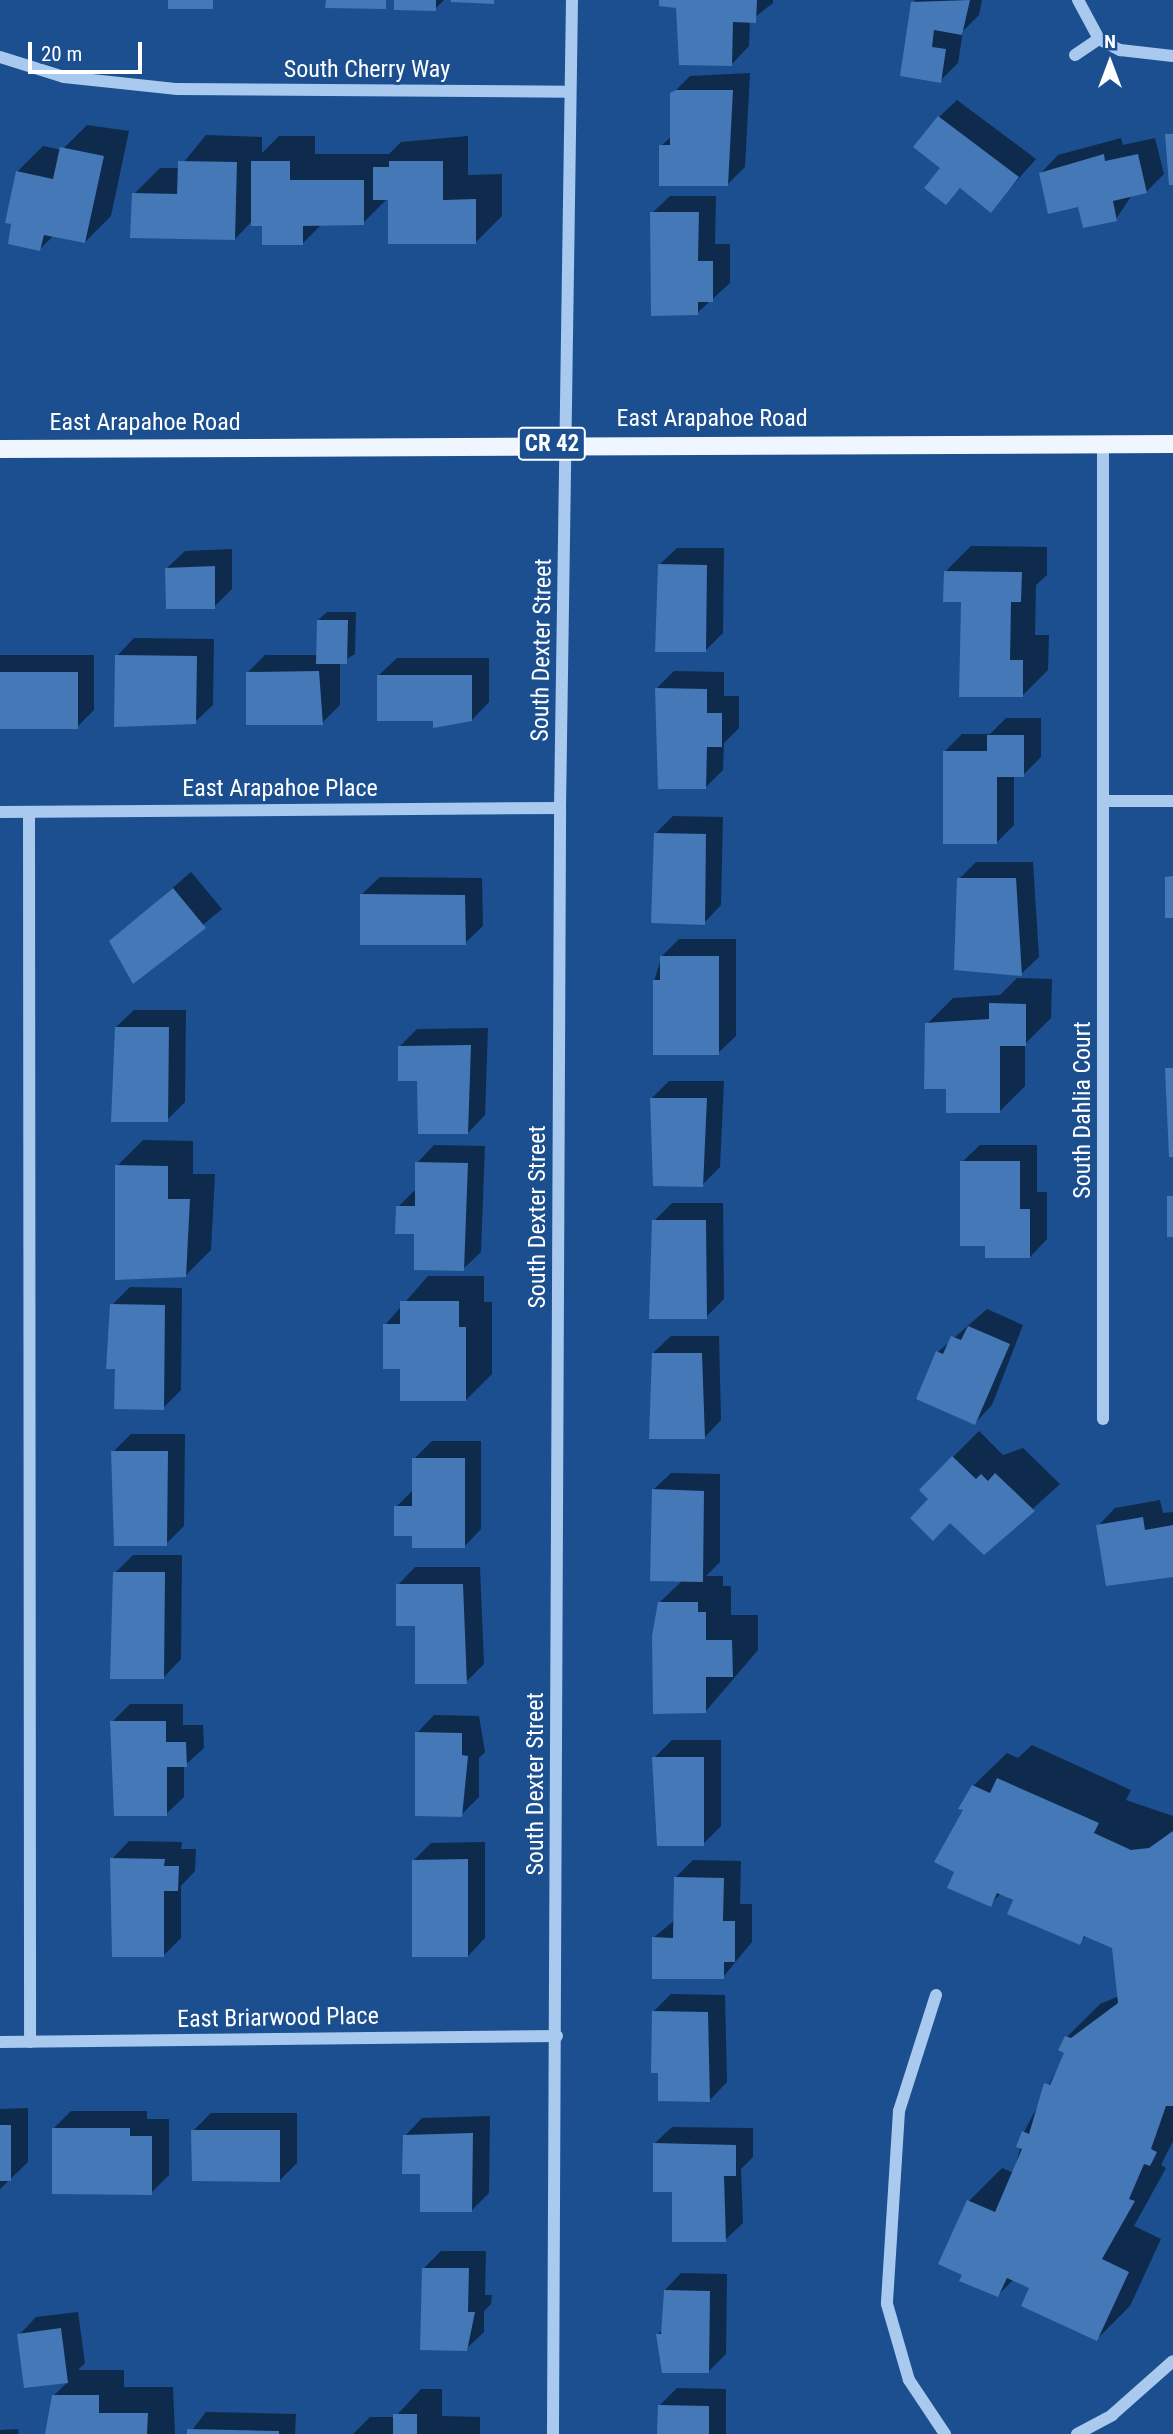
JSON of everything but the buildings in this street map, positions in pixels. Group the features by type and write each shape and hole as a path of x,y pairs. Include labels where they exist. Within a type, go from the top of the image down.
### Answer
{"main road":[{"name":"East Arapahoe Road","path":"0,449 567,444 1173,444"}],"street":[{"name":"South Dexter Street","path":"553,2434 557,2036 559,808 567,444 572,0"},
{"path":"1078,0 1099,39 1120,50 1173,56"},
{"path":"1075,55 1099,39"},
{"name":"South Cherry Way","path":"0,57 64,77 177,89 569,92"},
{"name":"South Dahlia Court","path":"1103,443 1103,1419"},
{"path":"1105,801 1173,801"},
{"name":"East Arapahoe Place","path":"0,812 559,808"},
{"path":"29,812 30,2042"},
{"path":"936,1995 899,2110 887,2304 909,2380 945,2434"},
{"name":"East Briarwood Place","path":"0,2042 557,2036"},
{"path":"1077,2434 1112,2415 1173,2361"}]}
